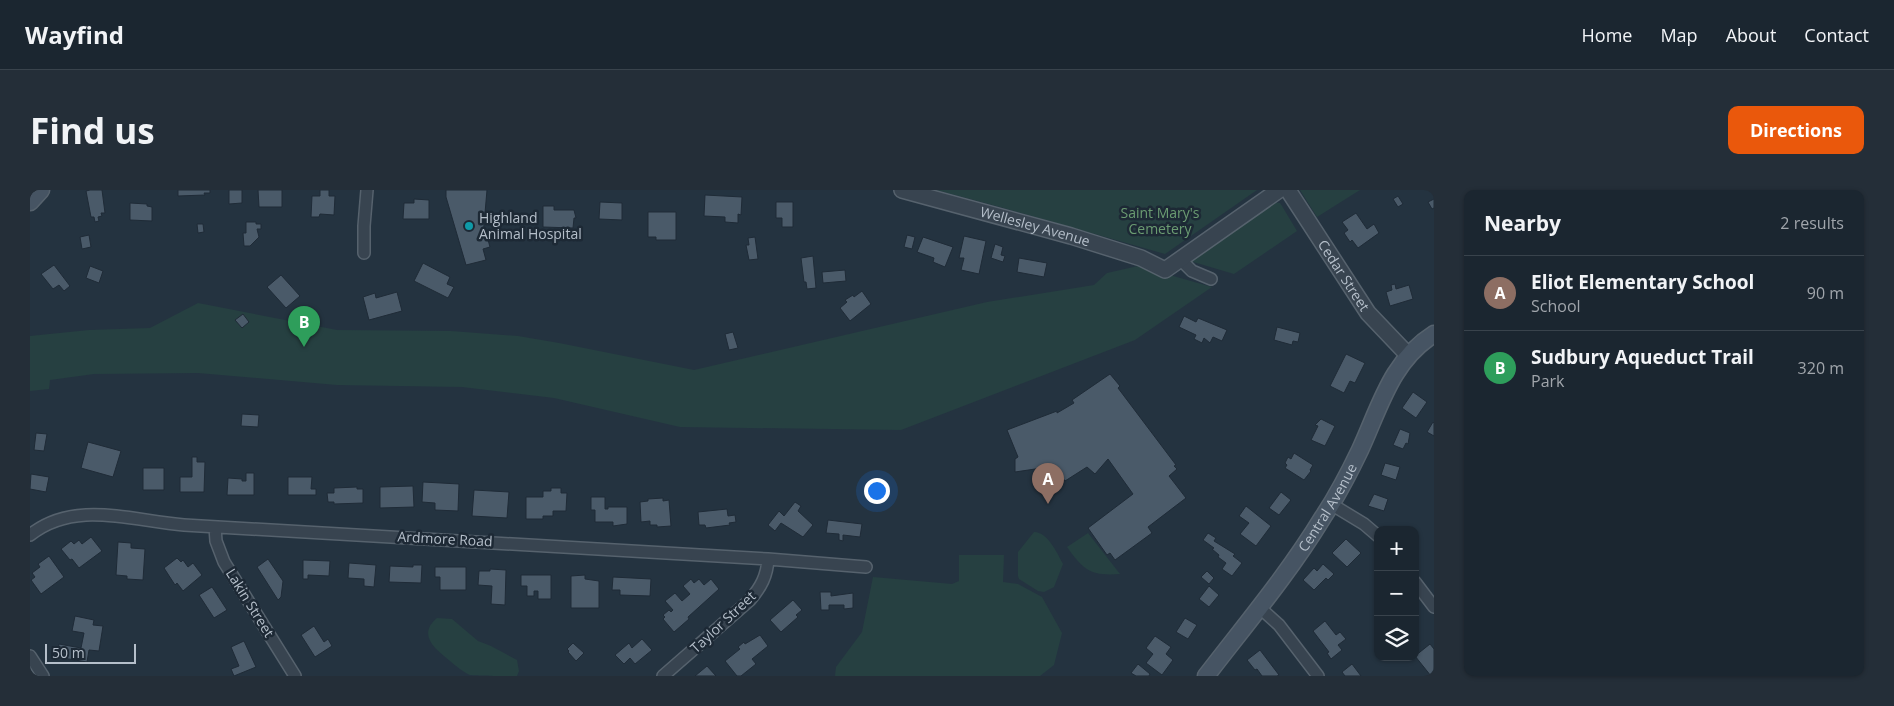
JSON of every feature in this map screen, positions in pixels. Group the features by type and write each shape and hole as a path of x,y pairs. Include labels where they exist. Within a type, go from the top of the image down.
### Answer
{"main road":[{"path":"30,202 41,190"},
{"name":"Central Avenue","path":"1206,676 1306,544 1332,504 1359,451 1386,388 1396,372 1408,355 1434,334"}],"street":[{"path":"364,253 367,190"},
{"name":"Wellesley Avenue","path":"902,190 1072,236 1141,258 1165,270 1181,260"},
{"path":"1211,279 1192,271 1181,260 1279,190"},
{"name":"Cedar Street","path":"1288,190 1368,313 1408,355"},
{"path":"1332,504 1374,533"},
{"name":"Ardmore Road","path":"30,535 53,521 72,516 92,514 118,515 155,522 215,527 768,559 866,567"},
{"name":"Lakin Street","path":"215,527 218,548 224,562 295,676"},
{"name":"Taylor Street","path":"663,676 750,600 766,576 768,559"},
{"path":"1419,587 1434,607"},
{"path":"1258,607 1279,626 1318,676"},
{"path":"30,656 43,676"}],"green space":[{"name":"Saint Mary's Cemetery","path":"936,190 1257,190 1165,254"},
{"path":"1300,190 1360,190 1317,217"},
{"path":"1272,202 1280,203 1297,231 1234,274 1190,261"},
{"path":"1138,266 1212,287 1135,340 901,430 680,427 554,398 462,387 337,385 198,373 94,374 50,380 49,389 30,391 30,336 89,330 150,328 198,303 337,330 451,331 518,336 694,370 987,302 1094,285 1107,273"},
{"path":"1034,532 1044,535 1048,539 1063,564 1054,587 1044,592 1038,591 1019,579 1018,576 1018,552"},
{"path":"1088,533 1120,574 1095,573 1078,562 1067,547"},
{"path":"959,555 1004,555 1003,582 1018,584 1042,597 1062,633 1054,665 1040,676 835,676 836,667 862,632 873,577 952,584 959,581"},
{"path":"437,618 452,619 478,641 517,660 519,671 517,676 470,675 460,669 439,652 430,641 428,630"}],"building":[{"path":"102,190 105,213 101,213 102,216 98,217 99,221 95,222 94,217 91,217 86,191"},
{"path":"178,190 210,190 210,193 204,193 205,195 178,196"},
{"path":"229,190 242,190 242,203 229,204"},
{"path":"258,190 282,190 282,207 259,207"},
{"path":"320,190 329,190 329,196 335,196 334,215 320,214 319,217 311,217 312,196 320,196"},
{"name":"Highland Animal Hospital","path":"446,190 487,190 483,236 487,236 490,247 483,249 486,260 466,265 446,197"},
{"path":"705,195 742,197 741,215 738,214 738,223 725,222 725,217 704,216"},
{"path":"1398,196 1403,204 1398,207 1393,199"},
{"path":"414,199 429,200 429,219 403,219 404,203 414,203"},
{"path":"1434,199 1434,208 1432,209 1428,202"},
{"path":"600,202 622,203 622,220 599,219"},
{"path":"776,202 793,202 793,227 782,227 782,218 776,218"},
{"path":"130,203 147,204 147,206 152,207 152,221 130,220"},
{"path":"543,206 554,206 554,210 574,210 576,218 574,218 573,228 543,227"},
{"path":"648,212 676,212 676,240 656,240 656,237 648,237"},
{"path":"1356,213 1367,229 1374,224 1379,233 1358,248 1352,240 1350,242 1344,233 1348,230 1342,222"},
{"path":"246,222 261,224 261,229 257,229 259,237 250,246 244,246 243,233 246,233"},
{"path":"197,224 203,224 204,232 198,233"},
{"path":"89,235 91,247 82,249 80,237"},
{"path":"907,235 915,237 912,249 904,247"},
{"path":"964,236 986,241 979,274 961,270 964,258 959,258"},
{"path":"755,237 758,259 749,260 746,245 749,245 748,238"},
{"path":"923,237 953,247 945,267 933,262 934,258 917,252"},
{"path":"995,244 1003,247 1001,255 1005,256 1003,262 991,258"},
{"path":"813,256 816,288 807,289 806,282 804,282 801,258"},
{"path":"1019,258 1047,263 1044,277 1017,272"},
{"path":"423,263 450,277 447,284 454,287 448,298 414,281"},
{"path":"54,265 70,286 64,291 59,285 53,289 41,274"},
{"path":"90,266 103,271 99,283 86,278"},
{"path":"845,270 846,281 823,283 822,272"},
{"path":"281,275 300,296 286,308 267,287"},
{"path":"1395,284 1396,289 1409,285 1413,299 1390,306 1386,292 1392,290 1391,285"},
{"path":"862,291 871,304 850,321 840,308 847,302 845,300 853,295 854,297"},
{"path":"397,292 402,311 369,320 363,297 375,293 376,298"},
{"path":"243,314 249,322 242,328 235,320"},
{"path":"1184,316 1196,322 1198,318 1227,330 1222,341 1213,337 1210,343 1204,338 1202,343 1194,339 1196,335 1179,327"},
{"path":"1277,327 1300,333 1298,342 1293,341 1292,345 1274,340"},
{"path":"733,332 738,348 729,350 725,334"},
{"path":"1346,354 1365,363 1355,383 1350,381 1344,393 1330,386"},
{"path":"1110,374 1120,386 1118,388 1176,465 1174,466 1177,469 1169,476 1186,498 1148,527 1152,533 1115,560 1110,553 1107,555 1088,528 1133,494 1108,459 1095,474 1087,467 1065,481 1061,476 1047,479 1042,468 1015,472 1015,459 1018,457 1007,430 1057,411 1057,413 1074,403 1072,400"},
{"path":"1413,392 1427,402 1416,418 1402,408"},
{"path":"242,414 259,415 258,427 241,426"},
{"path":"1321,419 1335,426 1325,446 1311,440 1318,426 1315,425"},
{"path":"1434,423 1434,436 1427,432"},
{"path":"1400,429 1410,433 1408,444 1406,443 1403,449 1393,445"},
{"path":"36,433 47,434 44,451 34,450"},
{"path":"88,442 121,451 113,477 81,468"},
{"path":"1294,453 1313,465 1304,480 1285,468 1288,457 1291,459"},
{"path":"192,457 197,457 197,462 205,462 204,492 180,492 180,477 192,477"},
{"path":"1385,463 1400,467 1396,480 1381,475"},
{"path":"143,468 164,468 164,490 143,490"},
{"path":"246,473 254,473 254,495 227,495 228,478 246,481"},
{"path":"31,474 49,477 46,492 30,489"},
{"path":"288,477 312,477 311,489 316,489 316,495 288,495"},
{"path":"423,482 459,484 458,511 435,510 435,503 422,502"},
{"path":"413,486 414,507 380,508 380,487"},
{"path":"357,487 357,489 363,489 363,503 334,504 334,502 328,502 327,493 334,493 334,488"},
{"path":"551,488 561,488 561,493 567,493 566,511 553,511 553,516 543,516 543,519 526,519 526,497 543,497 543,491 551,491"},
{"path":"474,490 509,492 507,518 472,516"},
{"path":"1281,492 1291,500 1279,515 1269,508"},
{"path":"1374,494 1388,499 1384,511 1368,506"},
{"path":"591,497 605,497 605,509 608,509 608,507 627,507 627,524 613,526 613,522 595,522 595,510 591,510"},
{"path":"663,498 663,501 669,500 671,526 657,527 657,525 650,525 650,521 641,522 640,502 648,501 648,499"},
{"path":"795,502 801,506 798,511 813,525 803,537 781,523 775,531 768,525 779,511 784,516"},
{"path":"1246,506 1271,526 1256,546 1240,534 1249,523 1239,516"},
{"path":"727,509 728,516 735,515 736,522 729,523 730,525 706,528 705,525 699,525 698,512"},
{"path":"828,520 862,524 860,537 843,535 843,541 839,540 839,534 826,533"},
{"path":"1208,533 1216,538 1214,541 1235,554 1233,556 1242,563 1232,576 1222,569 1226,563 1218,557 1219,555 1212,549 1214,548 1203,540"},
{"path":"91,537 102,551 79,568 61,549 71,541 74,544 79,540 82,544"},
{"path":"1346,539 1361,553 1347,567 1332,553"},
{"path":"118,542 131,543 131,548 145,549 143,580 127,579 127,576 116,575"},
{"path":"49,556 64,577 41,594 31,580 35,577 32,573 40,567 38,564"},
{"path":"177,558 181,562 183,560 188,567 193,563 202,575 183,591 177,583 175,585 164,568"},
{"path":"268,559 283,581 281,597 278,600 257,567"},
{"path":"303,560 330,561 329,576 308,575 308,579 303,579"},
{"path":"349,563 376,565 374,587 364,586 364,579 348,578"},
{"path":"1323,564 1334,574 1328,580 1326,578 1314,590 1303,580 1314,568 1317,571"},
{"path":"413,565 422,565 421,583 389,582 390,566 413,567"},
{"path":"435,567 466,567 466,590 440,590 440,577 435,577"},
{"path":"490,569 506,570 505,605 491,604 492,586 478,585 479,571 490,571"},
{"path":"1207,571 1214,578 1209,584 1201,577"},
{"path":"521,575 551,575 551,599 538,599 538,591 534,591 534,596 527,596 527,586 521,586"},
{"path":"585,575 585,579 599,581 599,608 571,608 571,576"},
{"path":"613,577 651,579 650,596 620,595 620,590 612,590"},
{"path":"691,579 694,583 699,579 704,585 711,579 719,589 674,632 663,619 665,617 663,615 669,610 671,612 673,610 665,601 675,593 682,601 690,594 683,586"},
{"path":"1209,586 1219,595 1209,607 1199,599"},
{"path":"212,587 227,610 214,618 199,595"},
{"path":"820,592 831,592 831,596 853,593 853,608 844,609 844,605 829,605 829,610 821,610"},
{"path":"793,600 802,610 796,615 798,617 781,632 770,620"},
{"path":"75,616 94,620 93,625 103,626 99,651 89,650 87,662 57,657 59,644 81,648 84,633 72,631"},
{"path":"1185,618 1197,625 1188,639 1176,632"},
{"path":"1325,621 1336,635 1340,632 1346,639 1338,645 1342,650 1331,659 1327,653 1329,652 1313,631"},
{"path":"314,626 324,642 328,639 332,646 315,657 301,635"},
{"path":"760,635 768,646 752,659 756,664 741,676 737,676 725,661 740,649 738,647 744,642 745,644"},
{"path":"1155,636 1171,647 1166,654 1173,660 1162,675 1146,663 1153,654 1146,648"},
{"path":"642,639 652,650 635,664 630,658 624,664 615,655 629,643 632,648"},
{"path":"244,641 256,667 234,676 231,669 239,666 231,647"},
{"path":"573,643 584,653 576,661 567,649"},
{"path":"1430,644 1434,649 1434,676 1431,676 1419,661 1419,653"},
{"path":"1260,650 1279,675 1262,676 1247,660"},
{"path":"1138,664 1150,674 1149,676 1136,676 1131,673"},
{"path":"1352,664 1361,676 1345,676 1342,672"},
{"path":"707,666 716,676 695,676"}],"place":[{"name":"Highland Animal Hospital","path":"469,226"},
{"name":"Sudbury Aqueduct Trail","path":"304,347"},
{"name":"Eliot Elementary School","path":"1048,504"}]}
